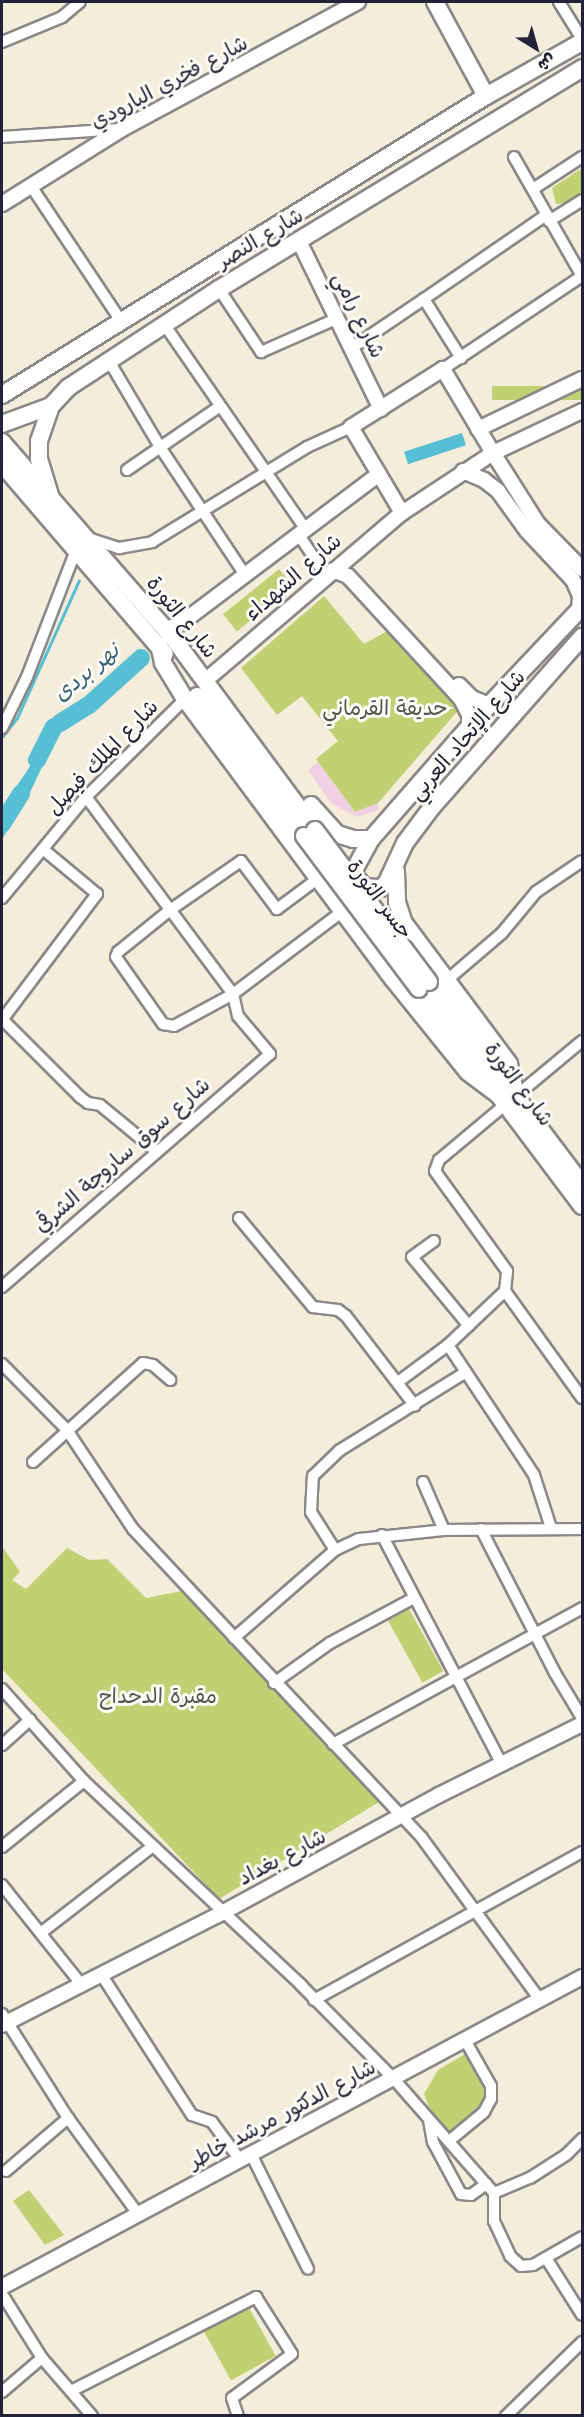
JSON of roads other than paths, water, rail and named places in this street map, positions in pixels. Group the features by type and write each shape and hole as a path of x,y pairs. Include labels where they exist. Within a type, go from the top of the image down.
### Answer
{"highway":[{"path":"435,2 486,96"},
{"name":"شارع النصر","path":"2,395 486,96 582,41"},
{"path":"552,59 560,65 562,80"},
{"name":"شارع النصر","path":"51,498 39,459 39,441 51,406 69,387 219,289 582,68"},
{"path":"125,318 131,331 146,337"},
{"path":"5,421 51,406"},
{"name":"شارع الثورة","path":"2,442 51,498 81,544"},
{"name":"شارع الثورة","path":"2,464 81,544 166,638 311,835"},
{"name":"شارع الإتحاد العربي","path":"344,910 343,898 352,868 371,839 489,705 581,609"},
{"name":"شارع الإتحاد العربي","path":"396,870 405,843 432,807 582,637"},
{"path":"371,839 353,840 311,835 185,699 163,663 166,638 191,649 212,675 311,835 320,877 400,989 468,1072 508,1099 513,1071 432,984 430,962 404,923 397,902 396,870"},
{"name":"جسر الثورة","path":"311,835 432,984"},
{"path":"352,868 357,882 372,889 387,884 396,870"},
{"path":"372,950 393,942 404,923"},
{"path":"400,989 403,976 411,966 430,962"},
{"name":"شارع الثورة","path":"432,984 582,1206"},
{"name":"شارع الثورة","path":"508,1099 582,1182"}],"main road":[{"name":"شارع فخري البارودي","path":"2,204 122,129 358,2"},
{"name":"شارع رامي","path":"298,241 353,347 381,409"},
{"path":"402,513 351,427 444,369 478,429 538,524 582,569"},
{"path":"478,429 582,379"},
{"name":"شارع الشهداء","path":"212,675 402,513 493,453 582,411"},
{"path":"463,471 498,491 527,531 573,579 580,596 581,609"},
{"path":"166,638 180,624 379,474"},
{"path":"355,552 356,571 464,704 469,727"},
{"path":"330,573 348,576 466,693 489,705"},
{"name":"شارع بغداد","path":"4,2020 224,1912 501,1763 582,1724"},
{"name":"شارع الدكتور مرشد خاطر","path":"2,2287 582,1977"}],"street":[{"path":"2,42 62,17 80,2"},
{"path":"559,2 582,41"},
{"path":"2,137 122,129"},
{"path":"444,369 582,276 514,157"},
{"path":"533,189 582,157"},
{"path":"31,186 125,318"},
{"path":"353,347 548,218 582,200"},
{"path":"219,289 261,352 338,318"},
{"path":"424,299 461,357"},
{"path":"164,324 219,407 267,472 302,532 330,573"},
{"path":"109,361 160,447 245,575"},
{"path":"127,470 219,407"},
{"path":"2,728 27,677 81,544 119,548 136,547 203,512 267,472 351,427"},
{"name":"شارع الملك فيصل","path":"2,898 86,797 185,699"},
{"path":"86,797 233,994"},
{"path":"44,850 97,894 2,1020 80,1097 88,1103 100,1105 156,1152"},
{"path":"320,877 277,909 241,861 170,910 118,952 116,957 163,1024 174,1026 233,994 344,910"},
{"path":"432,984 502,933 536,892 582,861"},
{"name":"شارع سوق ساروجة الشرقي","path":"2,1287 270,1054 238,1016 233,994"},
{"path":"398,1382 448,1346 505,1291 507,1271 435,1171 439,1160 508,1099 579,1045 582,1060"},
{"path":"239,1218 313,1307 338,1310 346,1316 415,1407"},
{"path":"434,1241 412,1257 468,1326"},
{"path":"505,1291 582,1398"},
{"path":"448,1346 534,1475 551,1528"},
{"path":"33,1462 143,1363 153,1365 170,1380"},
{"path":"2,1364 67,1430 133,1529 274,1683 403,1816 477,1907 540,2000"},
{"path":"334,1550 311,1512 313,1476 340,1450 415,1407 466,1372"},
{"path":"423,1482 444,1530"},
{"path":"481,1529 535,1634 582,1718"},
{"path":"234,1638 334,1550 359,1539 444,1530 582,1529"},
{"path":"382,1535 454,1677 501,1763"},
{"path":"274,1683 330,1643 414,1598"},
{"path":"333,1744 582,1608"},
{"path":"2,1689 84,1781 224,1912 393,2078 494,2193 494,2221 510,2256 521,2266 546,2258 582,2236"},
{"path":"2,1745 30,1720"},
{"path":"2,1847 84,1781"},
{"path":"42,1932 153,1846"},
{"path":"314,2000 477,1907 582,1852"},
{"path":"2,1885 42,1932 81,1984"},
{"path":"101,1974 192,2115 212,2122 245,2157 308,2269"},
{"path":"4,2020 68,2118 138,2214"},
{"path":"448,2141 484,2112 491,2099 491,2086 465,2040"},
{"path":"6,2171 68,2118"},
{"path":"429,2120 433,2142 461,2194 471,2194 486,2184"},
{"path":"494,2193 557,2161 582,2139"},
{"path":"546,2258 582,2315"},
{"path":"2,2294 42,2358 92,2415"},
{"path":"71,2391 256,2297 292,2354 232,2398 238,2415"},
{"path":"506,2415 582,2342"},
{"path":"2,2392 42,2358"}],"water":[{"path":"462,433 466,445 408,464 404,452"},
{"path":"49,738 53,744 23,807 2,839 2,824 10,813 16,787"}],"waterway":[{"path":"2,737 17,718 79,580"},
{"name":"نهر بردى","path":"60,723 89,705 141,658"},
{"name":"نهر بردى","path":"37,760 54,727"},
{"name":"نهر بردى","path":"2,824 21,793"}],"park label":[{"name":"حديقة القرماني","path":"385,708"},
{"name":"مقبرة الدحداح","path":"158,1696"}]}
